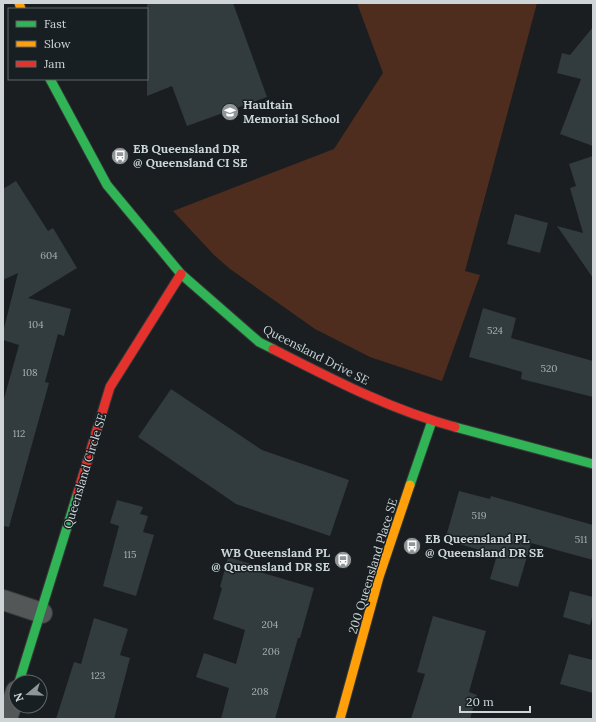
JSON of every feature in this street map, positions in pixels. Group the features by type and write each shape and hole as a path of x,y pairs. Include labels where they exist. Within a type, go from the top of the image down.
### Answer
{"street":[{"name":"Queensland Drive SE","path":"51,80 107,185 181,274 259,342 353,389 432,421 593,464"},
{"name":"Queensland Circle SE","path":"22,674 42,613 110,387 181,274"},
{"name":"200 Queensland Place SE","path":"340,719 379,577 432,421"},
{"path":"3,600 42,613"}],"shaded area":[{"path":"357,3 537,3 465,271 480,275 442,381 370,357 315,329 230,269 214,255 173,211 334,149 383,73"}],"building":[{"path":"147,3 233,3 267,97 187,126 172,86 147,96"},
{"path":"593,27 593,146 560,134 581,79 557,73 562,53 570,55"},
{"path":"593,156 593,278 557,226 583,233 570,188 576,186 569,164"},
{"path":"16,181 48,231 53,228 77,268 28,298 71,309 64,336 58,334 45,382 49,383 9,527 3,526 3,402 19,345 3,340 3,332 18,273 3,280 3,189"},
{"path":"515,214 548,223 540,253 507,244"},
{"path":"483,308 516,318 511,338 593,361 593,397 521,379 522,372 469,357"},
{"path":"171,389 262,450 349,480 330,536 236,504 138,437"},
{"path":"459,491 490,499 491,496 593,525 593,560 531,543 518,587 490,579 497,555 445,540"},
{"path":"117,500 143,507 140,514 148,516 143,532 154,535 136,596 103,586 119,526 110,523"},
{"path":"228,557 254,565 253,570 314,588 275,719 221,719 229,688 196,677 204,653 236,664 245,630 213,619 222,588 220,587"},
{"path":"570,591 593,597 593,614 590,625 563,617"},
{"path":"433,616 486,631 469,692 477,695 470,719 411,719 425,674 417,672"},
{"path":"94,618 128,629 120,655 130,658 114,719 56,719 74,662 81,664"},
{"path":"569,654 593,660 593,693 560,684"}],"traffic: fast":[{"path":"51,80 107,185 181,274 259,342 273,349"},
{"path":"410,485 432,421"},
{"path":"455,427 593,464"},
{"path":"21,674 77,495"}],"traffic: slow":[{"path":"19,3 21,8"},
{"path":"340,719 379,577 410,485"}],"traffic: jam":[{"path":"77,495 110,387 181,274"},
{"path":"273,349 385,403 455,427"}],"place":[{"name":"Haultain Memorial School","path":"230,112"},
{"name":"EB Queensland DR @ Queensland CI SE","path":"120,156"},
{"name":"EB Queensland PL @ Queensland DR SE","path":"412,546"},
{"name":"WB Queensland PL @ Queensland DR SE","path":"343,560"}]}
